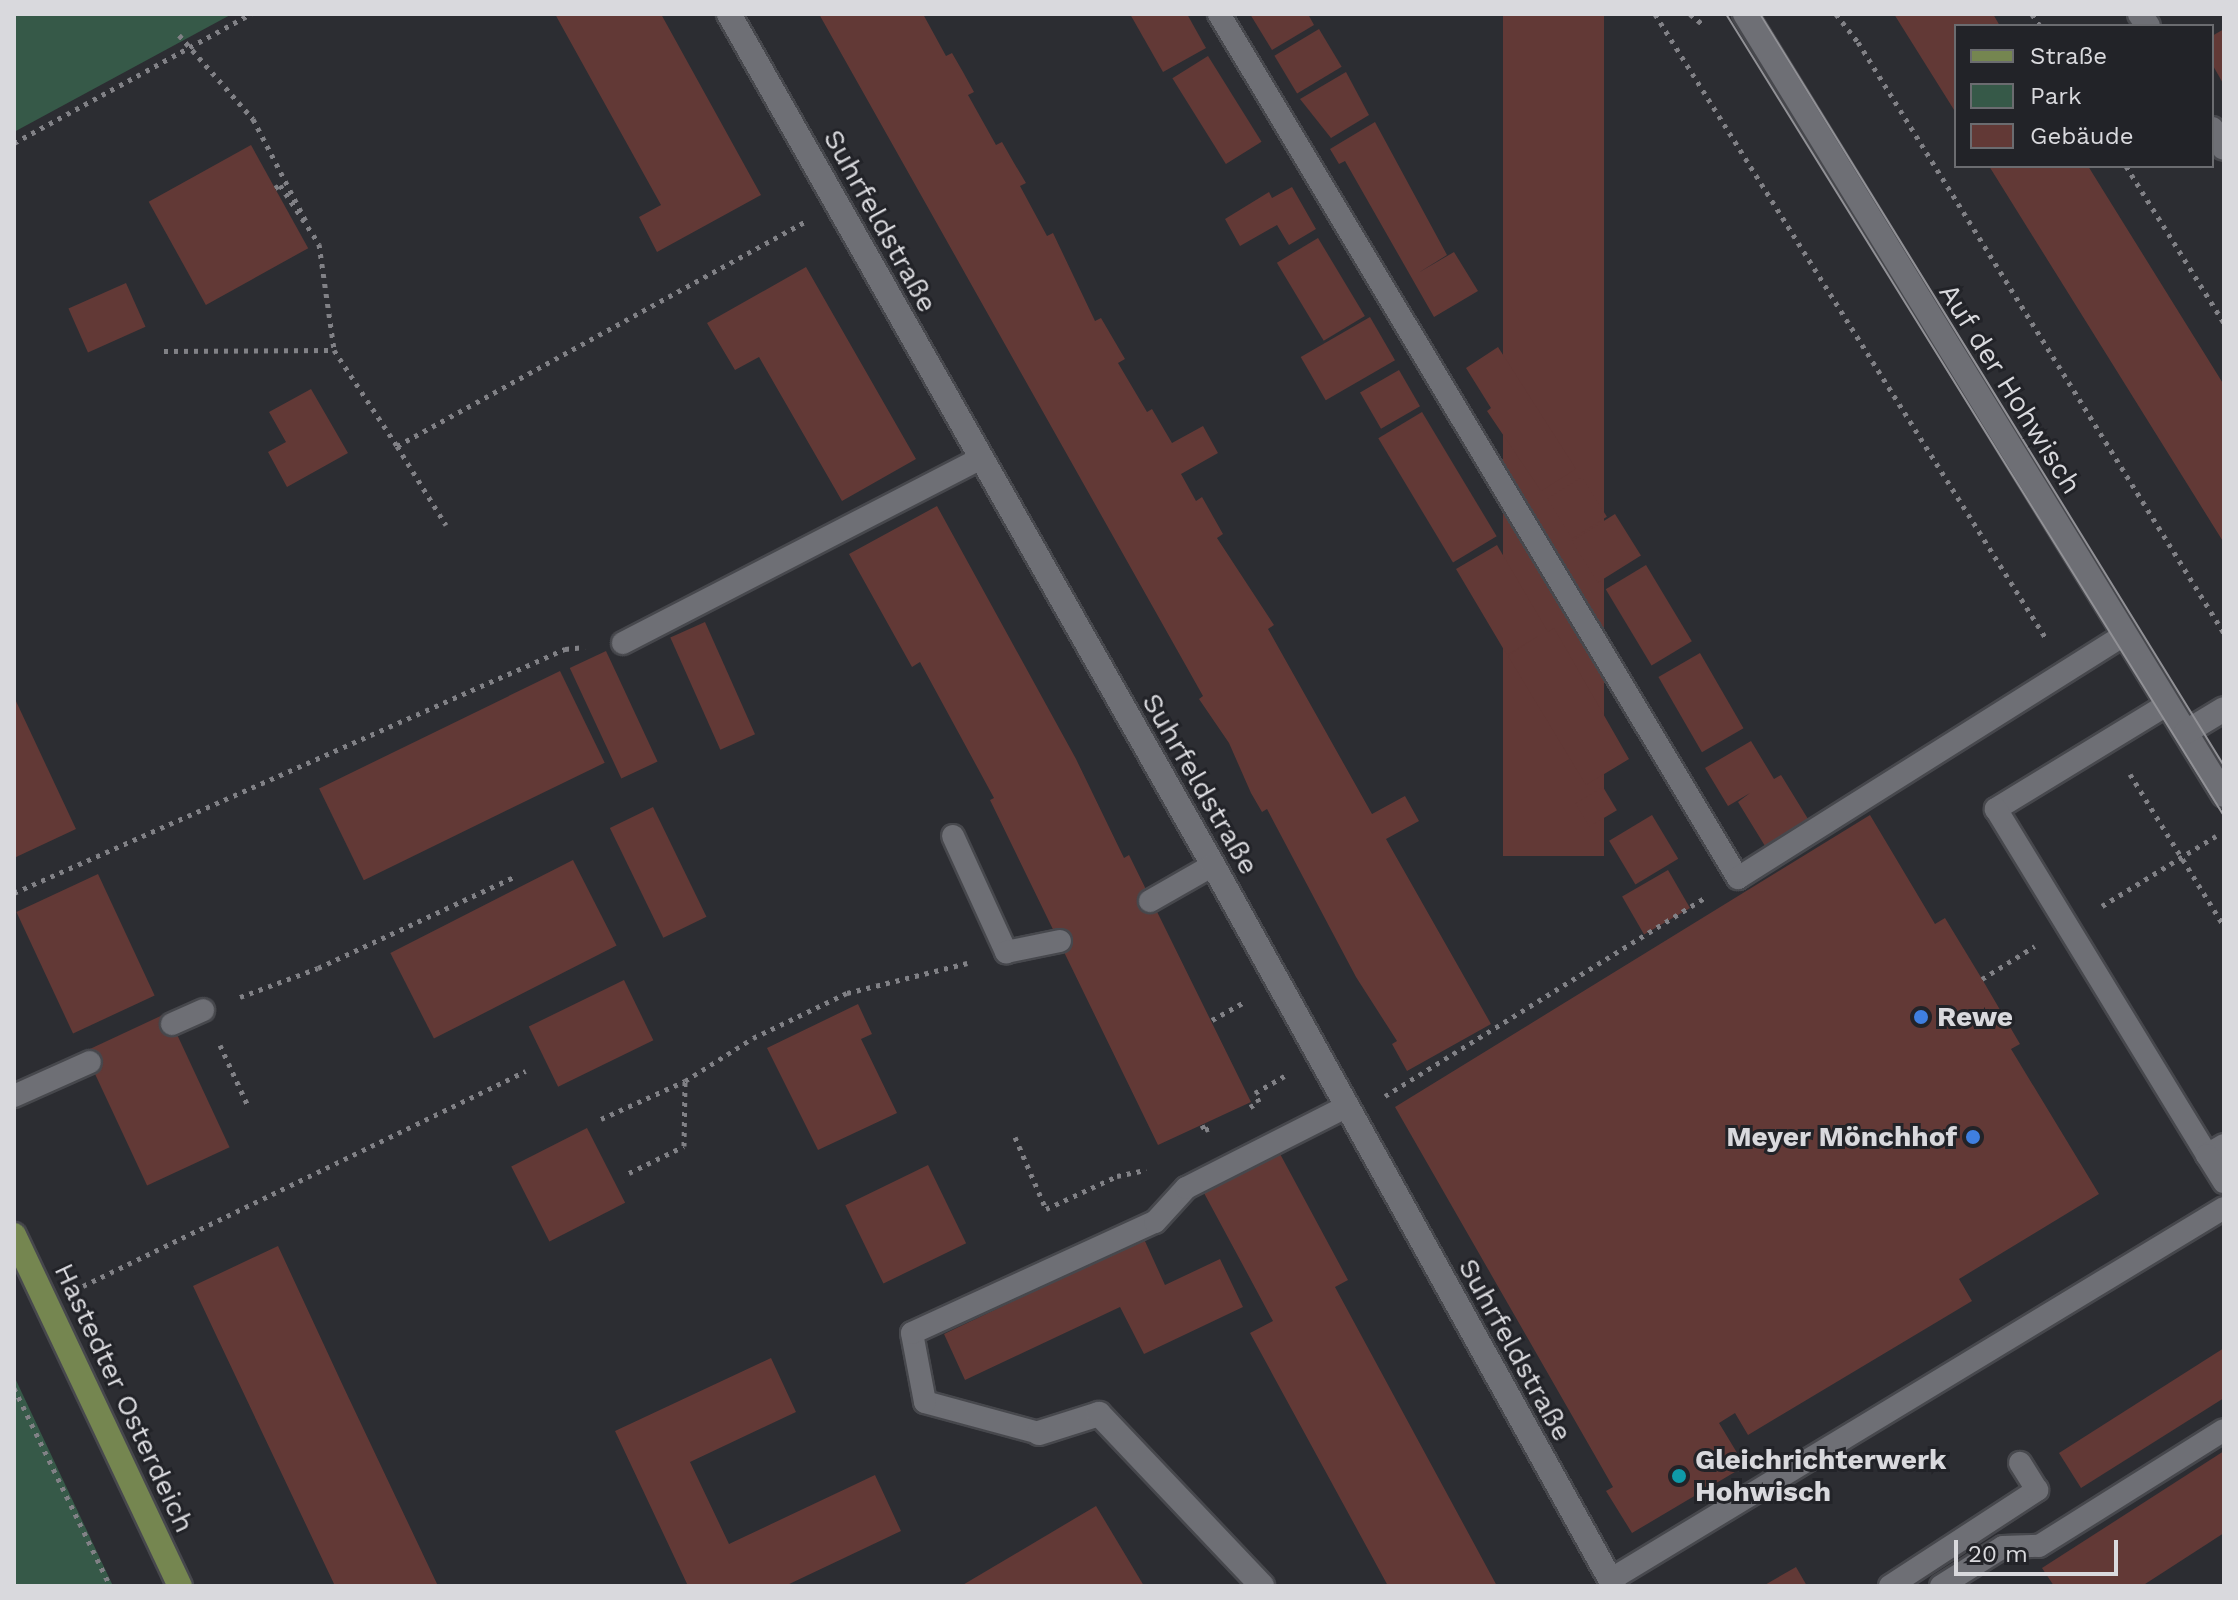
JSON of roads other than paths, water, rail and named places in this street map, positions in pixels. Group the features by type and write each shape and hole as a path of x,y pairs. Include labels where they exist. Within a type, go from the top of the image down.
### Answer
{"main road":[{"name":"Hastedter Osterdeich","path":"14,1235 180,1586"}],"street":[{"name":"Suhrfeldstraße","path":"729,14 1213,865 1347,1113 1612,1583"},
{"name":"Auf der Hohwisch","path":"1745,14 2224,795"},
{"path":"2186,732 2224,709"},
{"path":"1039,1433 1099,1414 1262,1586"}],"lane":[{"path":"1219,14 1738,878 2126,634"},
{"path":"623,643 980,459"},
{"path":"2168,704 1996,809 2216,1150 2224,1182"},
{"path":"953,836 1006,952 1060,941"},
{"path":"1150,901 1213,865"},
{"path":"172,1024 203,1010"},
{"path":"14,1096 90,1062"},
{"path":"1039,1433 925,1402 912,1333 1155,1222 1186,1188 1347,1113"},
{"path":"1612,1583 2224,1208"},
{"path":"1941,1586 2003,1547 2039,1546 2224,1430"},
{"path":"1890,1586 2037,1490 2020,1463"}],"tram line":[{"path":"1726,14 2224,816"},
{"path":"1760,14 2224,766"}],"place":[{"name":"Rewe","path":"1921,1017"},
{"name":"Meyer Mönchhof","path":"1973,1137"},
{"name":"Gleichrichterwerk Hohwisch","path":"1679,1476"}]}
